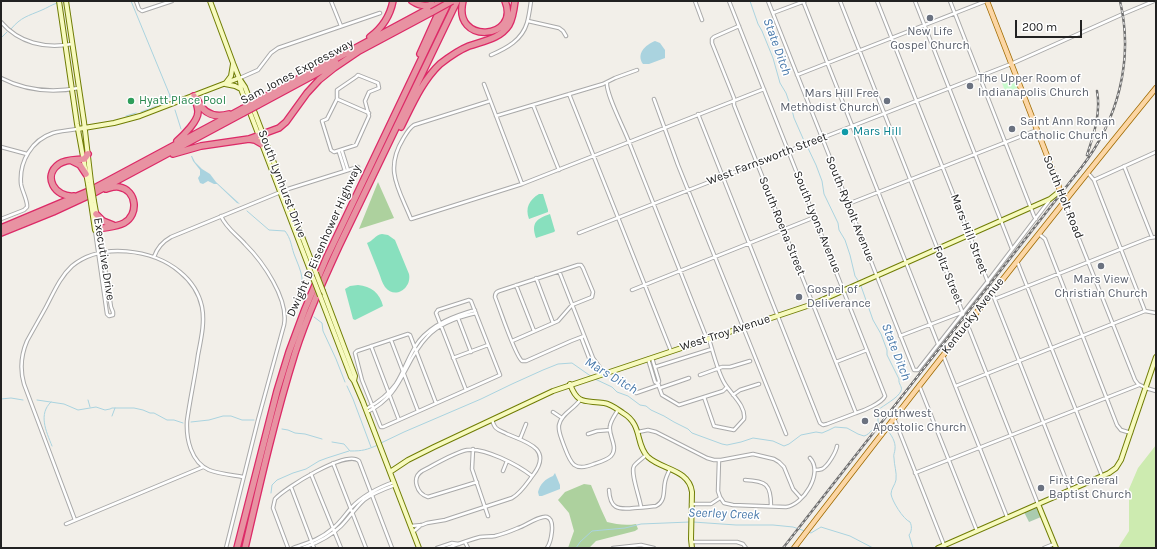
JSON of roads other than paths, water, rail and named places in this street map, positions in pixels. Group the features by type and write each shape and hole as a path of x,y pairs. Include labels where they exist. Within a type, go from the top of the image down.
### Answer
{"highway":[{"path":"346,53 378,30 387,18 393,1"},
{"path":"412,1 418,5 424,6 440,2"},
{"name":"Sam Jones Expressway","path":"1,233 53,212 99,190 243,111 451,1"},
{"name":"Dwight D Eisenhower Highway","path":"237,548 276,395 297,329 321,269 451,1"},
{"name":"Dwight D Eisenhower Highway","path":"245,548 279,408 298,346 325,277 456,1"},
{"path":"463,1 461,12 465,22 475,30 484,33 495,30 504,22 507,11 505,1"},
{"path":"376,170 420,89 430,75 442,62 456,53 494,38 502,33 512,20 515,1"},
{"path":"397,110 402,94 440,2"},
{"name":"Sam Jones Expressway","path":"258,103 440,2"},
{"path":"156,160 201,146 249,139 271,131 282,125 322,78 362,49"},
{"path":"194,96 202,108 214,115 224,115 243,111"},
{"path":"159,153 181,137 192,125 198,111 194,96"},
{"name":"Sam Jones Expressway","path":"1,227 36,214 89,191 159,153 243,111"},
{"path":"249,139 255,140 262,144"},
{"path":"78,196 61,194 55,190 52,182 52,174 56,166 62,162 86,156"},
{"path":"70,161 80,165 86,174"},
{"path":"97,229 117,226 126,222 133,213 134,204 132,197 125,190 118,187 99,190"},
{"path":"96,214 105,223 117,226"}],"main road":[{"name":"South Holt Road","path":"986,1 1064,200"},
{"name":"Kentucky Avenue","path":"794,548 893,418 1038,233 1156,88"}],"street":[{"name":"Executive Drive","path":"59,1 78,129 86,156 92,202 100,253 111,307 114,313 111,316 108,316 107,314 100,253 97,229 96,214 92,202"},
{"name":"Executive Drive","path":"66,1 85,128 86,174 90,183"},
{"path":"136,1 138,8 142,10 172,1"},
{"name":"South Lynhurst Drive","path":"210,1 233,63 244,87 262,144 323,291 355,376 354,381"},
{"path":"331,1 341,26"},
{"path":"491,55 510,46 522,33 528,21 531,1"},
{"path":"695,1 702,20"},
{"name":"South Lyons Avenue","path":"730,1 885,396 861,412 856,412"},
{"name":"South Rybolt Avenue","path":"768,1 915,371 918,370 938,344"},
{"path":"773,13 804,1 938,344"},
{"name":"Foltz Street","path":"840,1 1055,546"},
{"name":"Mars Hill Street","path":"877,1 1070,490"},
{"path":"915,1 1012,249"},
{"path":"950,1 1035,217"},
{"path":"797,75 986,1"},
{"name":"West Farnsworth Street","path":"579,233 1011,64 1154,1"},
{"path":"1,219 24,210 27,207 22,191 22,167 27,154 36,143 47,136 57,132 136,118 158,110 258,70 270,54 278,48 380,13"},
{"path":"528,21 559,28 564,31 566,36"},
{"path":"1,22 18,37 33,43 51,46 72,44"},
{"name":"South Roena Street","path":"739,26 712,38 712,43 757,164 856,412"},
{"path":"225,84 231,76 233,63"},
{"path":"496,116 607,82 637,70"},
{"path":"358,74 378,83 379,88 369,92 365,100 369,116 355,146 334,152 331,150 322,121 327,119 337,99 337,90 358,74"},
{"path":"1,78 17,85 37,90 54,91 79,88"},
{"name":"South Lynhurst Drive","path":"239,78 241,89 282,191 313,278 419,548"},
{"path":"607,82 607,87 616,112 630,142 712,349 722,378 743,409 744,419 734,430 713,426 704,397"},
{"path":"225,84 241,89"},
{"path":"484,84 522,184"},
{"path":"490,101 412,126 401,142 396,153 393,168 395,179 410,219 522,184 764,88"},
{"path":"569,94 671,352"},
{"path":"337,99 369,113"},
{"path":"654,99 786,434"},
{"path":"533,105 559,170"},
{"path":"698,114 820,423 823,425 856,412"},
{"path":"848,204 1037,130"},
{"path":"1,147 27,154"},
{"path":"340,151 346,171"},
{"path":"1094,180 1155,152 1156,156"},
{"path":"995,299 1154,237 1124,166"},
{"path":"154,258 158,247 167,239 282,191 358,167"},
{"path":"1087,172 1094,180 1145,311"},
{"name":"West Troy Avenue","path":"390,472 421,453 553,391 588,378 814,304 1050,199 1060,191"},
{"path":"938,344 1050,199"},
{"name":"South Holt Road","path":"1064,200 1135,380 1139,386"},
{"path":"221,216 226,225 250,249 266,270 280,297 285,316 284,325 267,384 226,548"},
{"path":"632,290 815,217"},
{"path":"1038,233 1045,239 1118,426 1122,430 1130,433"},
{"path":"75,520 24,384 22,363 27,341 63,276 77,263 100,253 128,251 154,258 172,266 184,275 196,291 202,307 203,327 187,428 191,450 197,461 203,467 214,472 243,477"},
{"path":"1016,261 1102,476"},
{"path":"512,341 554,323 559,320 572,305 590,299 593,296 593,292 583,267 581,265 577,265 497,291 495,297 512,341 519,358 522,361 526,361 583,337"},
{"path":"559,271 583,337 601,374"},
{"path":"536,278 554,323"},
{"path":"516,285 534,332"},
{"path":"436,403 410,335 408,334 355,352 358,367 381,427 399,420 500,375 470,300 437,311 436,313 466,390"},
{"path":"366,411 389,394 403,373 409,356 416,349 428,331 457,317 475,311"},
{"path":"956,386 1145,311 1156,313"},
{"path":"900,336 963,312"},
{"path":"457,317 471,352"},
{"path":"391,340 418,411"},
{"path":"453,358 488,345"},
{"path":"371,346 399,420"},
{"path":"655,367 712,349"},
{"path":"836,362 867,350"},
{"path":"943,354 1007,517"},
{"path":"650,358 655,367 663,396 679,405 724,391 727,387"},
{"path":"650,358 655,382 659,385"},
{"path":"938,548 1102,476 1112,471 1119,465 1156,358"},
{"path":"700,374 718,368 730,367 750,361"},
{"path":"636,392 689,378"},
{"path":"570,384 573,393 580,400 588,403 606,404 631,419 638,432 646,455 684,476 689,483 691,490 692,548"},
{"path":"733,395 740,390 759,384"},
{"path":"919,385 977,531"},
{"path":"916,474 1139,386 1156,391"},
{"path":"580,400 562,418 559,426 559,431 570,461 576,466 586,467 611,456 614,448 610,430 611,423 618,410"},
{"path":"553,412 562,418"},
{"path":"893,418 944,545"},
{"path":"411,526 445,520 515,496 532,476 539,466 540,454 534,446 497,429 492,419"},
{"path":"520,439 526,424"},
{"path":"588,434 597,431 610,430"},
{"path":"638,432 648,430 656,432 707,458 719,460 752,454 774,459 784,467 793,489 801,498"},
{"path":"815,470 825,467 836,452 837,446"},
{"path":"477,482 428,498 421,494 416,481 417,474 421,471 461,452 473,450 482,451 522,467 532,476"},
{"path":"473,450 472,466 488,516"},
{"path":"642,508 633,476 633,470 636,464 646,455"},
{"path":"719,460 718,490 720,498 724,502 730,505 791,506 801,498 812,484 815,470 814,463 810,458"},
{"path":"288,548 273,508 275,498 312,474 333,463 357,459 392,548"},
{"path":"503,471 507,461"},
{"path":"333,463 366,548"},
{"path":"575,470 576,466"},
{"path":"66,524 203,467"},
{"path":"609,490 611,501 616,508 623,509 656,506 661,502 663,497 666,479 670,469"},
{"path":"312,474 340,548"},
{"path":"745,480 759,481 766,485 771,494 771,506"},
{"path":"303,548 334,530 352,510 371,493 394,484"},
{"path":"291,487 314,548"},
{"path":"692,504 711,504 720,498"},
{"path":"447,548 480,537 495,536 548,517 552,532 547,548"},
{"path":"413,532 422,525"},
{"path":"465,542 468,548"},
{"path":"691,542 737,542 743,544 746,548"},
{"path":"293,548 312,543"},
{"path":"437,548 452,543 460,544"},
{"path":"613,548 641,545 654,548"},
{"path":"1044,548 1055,546"}],"water":[{"path":"655,41 660,43 665,50 665,58 649,64 643,64 641,60 641,53 645,47"},
{"path":"191,156 202,169 210,174 216,182 240,204 237,203 217,184 208,181 203,184 200,183 198,178 200,175 200,170"},
{"path":"555,473 560,489 539,496 538,492 542,484"}],"waterway":[{"path":"131,1 171,98"},
{"name":"State Ditch","path":"750,1 773,58 780,83 786,93 794,118 805,143"},
{"path":"11,29 25,17 57,3"},
{"path":"1,38 7,32"},
{"path":"141,112 165,103 170,95"},
{"path":"175,110 181,129"},
{"path":"126,116 136,113"},
{"name":"State Ditch","path":"807,146 822,181 824,194 838,223 839,230 845,240 855,276 859,282"},
{"path":"247,211 269,230 285,231 290,239 302,278 299,292 301,302"},
{"name":"State Ditch","path":"861,286 873,320 881,334 887,350 887,355 899,379 901,388 901,391 897,396 878,410 878,422 884,428"},
{"path":"314,317 322,323 323,331 345,382"},
{"name":"Mars Ditch","path":"381,443 558,364 572,363 592,377"},
{"name":"Mars Ditch","path":"595,379 612,387 617,392 628,396 640,405 646,406 688,429 692,433 727,445 753,438 773,441 784,446 801,435 816,432 822,433 835,427 847,428 864,436 879,423"},
{"path":"347,386 371,447"},
{"name":"Mars Ditch","path":"1,399 11,398 23,400"},
{"name":"Mars Ditch","path":"37,400 64,404 78,410 96,407 105,410 112,408 134,408 154,413 167,420 174,420 183,423"},
{"path":"88,400 90,407"},
{"path":"51,402 45,412 44,423 52,446"},
{"path":"112,416 115,408"},
{"name":"Mars Ditch","path":"191,422 209,420 223,416 231,416 242,420 254,420"},
{"name":"Mars Ditch","path":"282,429 322,439"},
{"name":"State Ditch","path":"887,430 893,438 895,444 894,457 896,480 891,494 898,510 911,524 909,535 913,548"},
{"name":"Mars Ditch","path":"332,442 344,444 350,451 364,450 378,445"},
{"path":"271,493 272,485 277,480 306,469 319,461 349,451"},
{"name":"Seerley Creek","path":"576,548 592,531 625,528 641,524 690,522"},
{"name":"Seerley Creek","path":"693,522 736,525 773,525 793,527 805,531"},
{"name":"Seerley Creek","path":"808,532 811,533 821,527 850,536 873,548"}],"railway":[{"path":"783,548 1081,168 1094,149 1105,130 1113,110 1120,89 1124,67 1124,23 1120,1"},
{"path":"1087,155 1097,115 1097,91"}],"place":[{"name":"New Life Gospel Church","path":"930,18"},
{"name":"The Upper Room of Indianapolis Church","path":"970,86"},
{"name":"Hyatt Place Pool","path":"131,101"},
{"name":"Mars Hill Free Methodist Church","path":"887,101"},
{"name":"Saint Ann Roman Catholic Church","path":"1012,129"},
{"name":"Mars Hill","path":"845,132"},
{"name":"Mars View Christian Church","path":"1101,266"},
{"name":"Gospel of Deliverance","path":"799,297"},
{"name":"Southwest Apostolic Church","path":"865,421"},
{"name":"First General Baptist Church","path":"1041,488"}]}
